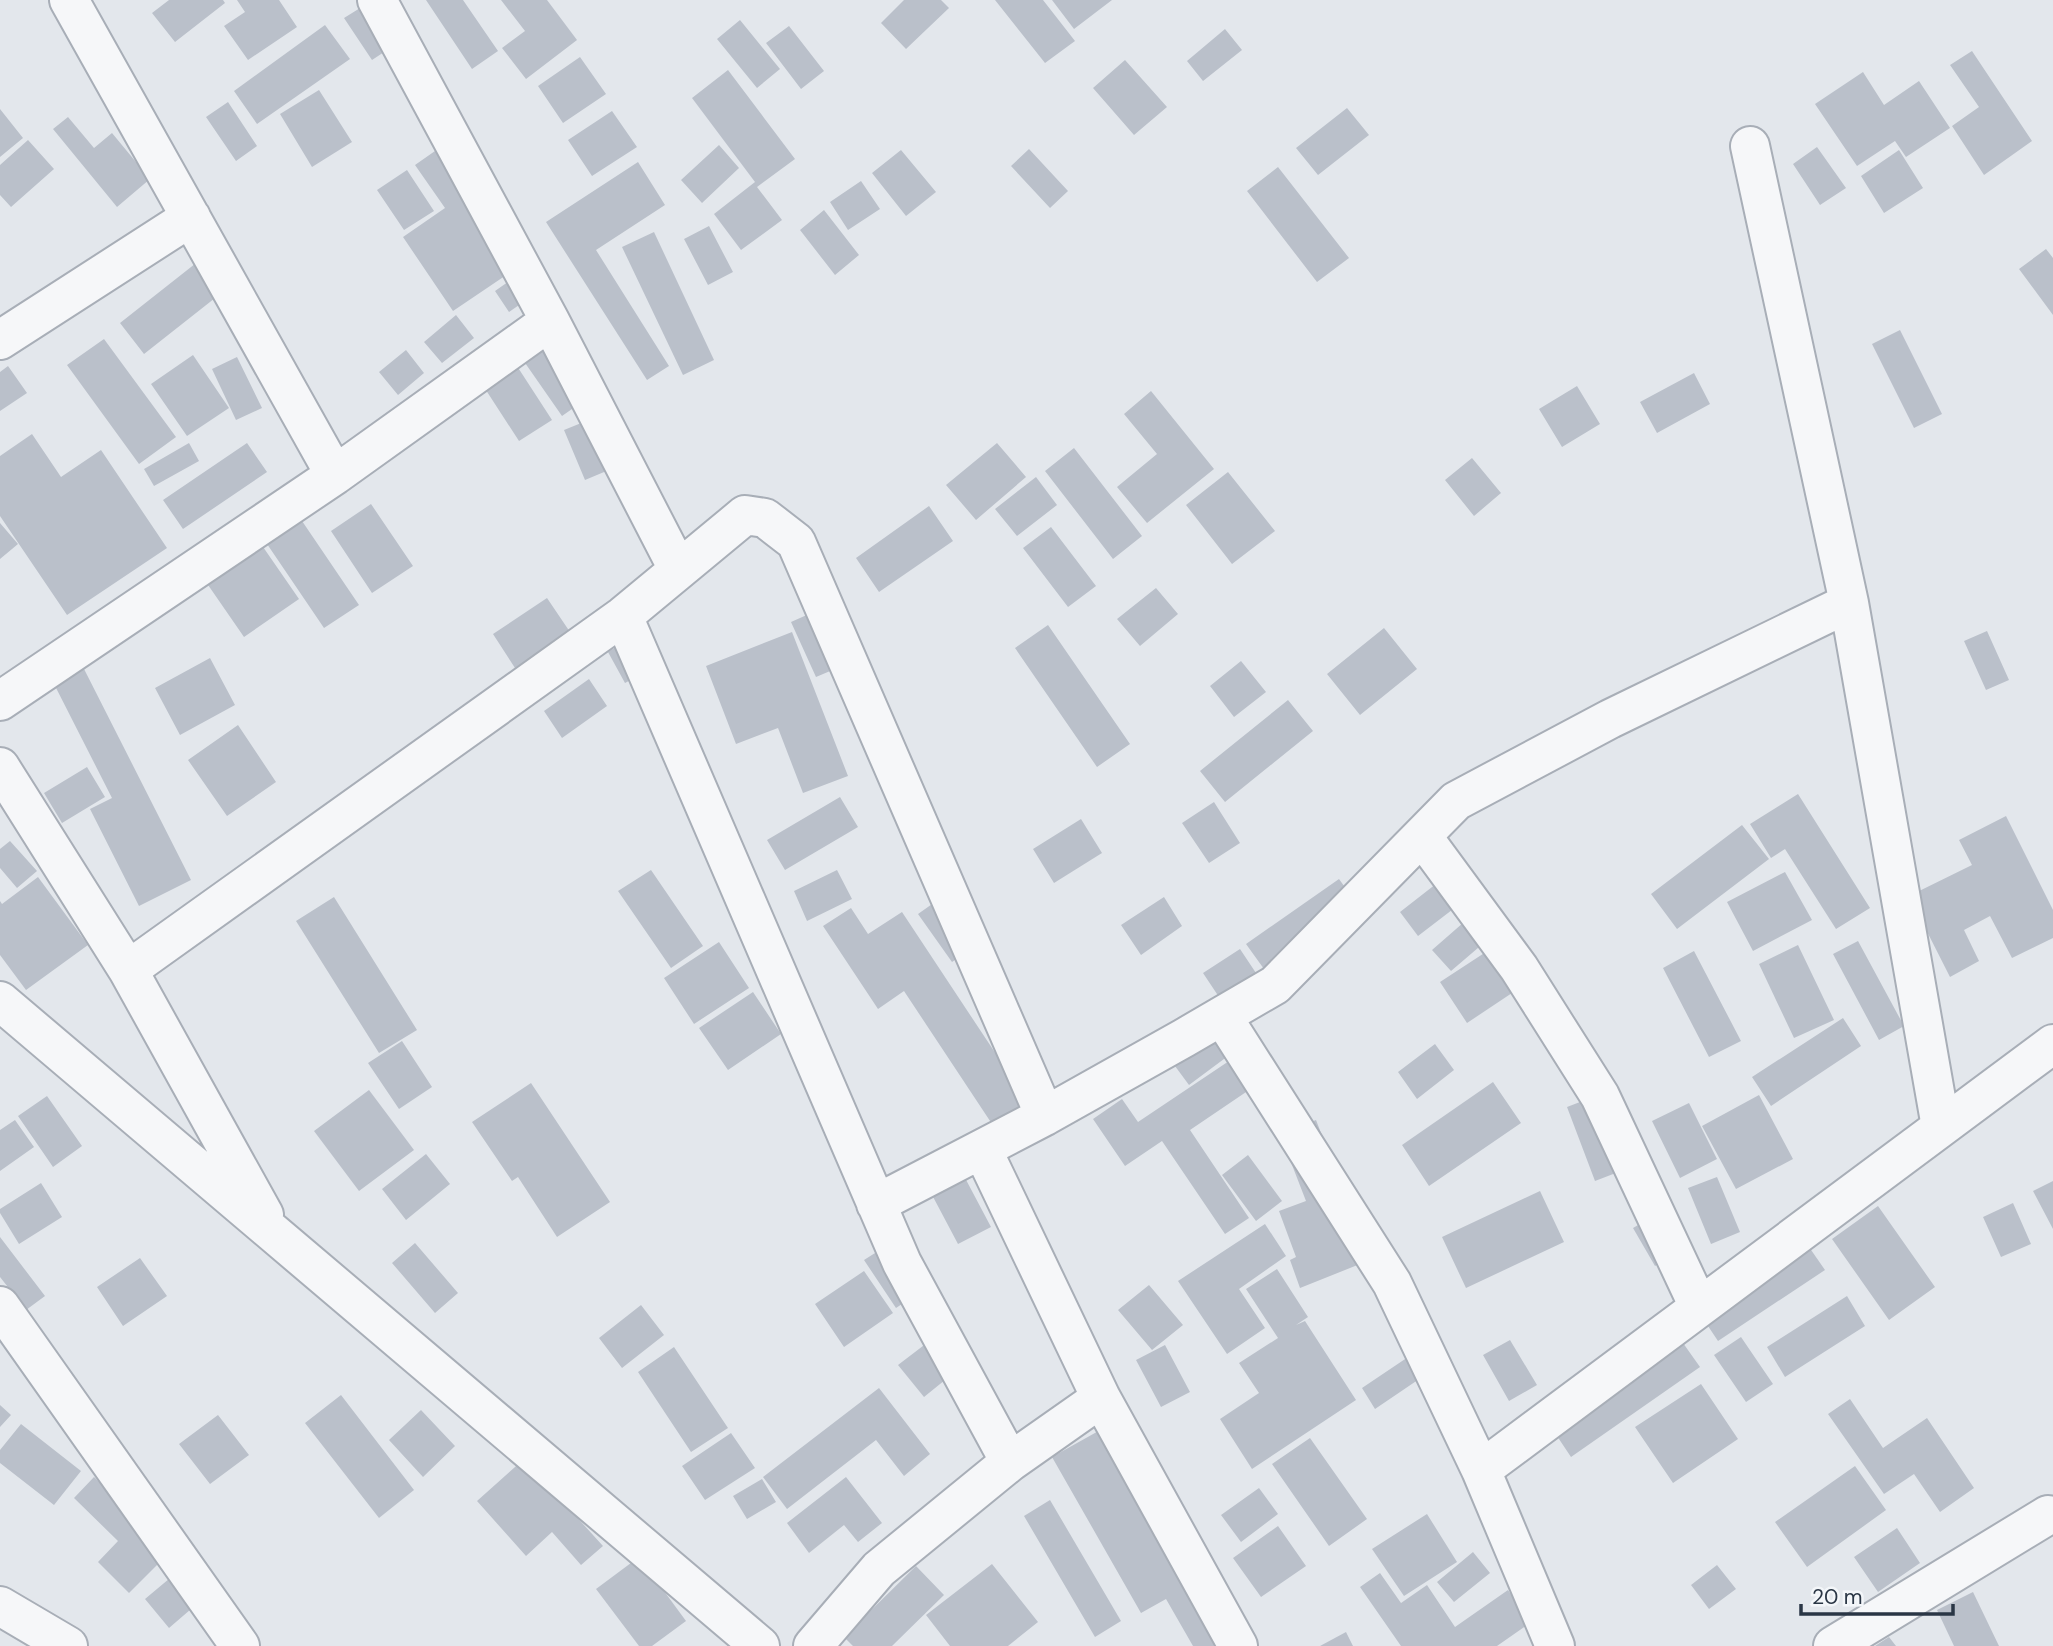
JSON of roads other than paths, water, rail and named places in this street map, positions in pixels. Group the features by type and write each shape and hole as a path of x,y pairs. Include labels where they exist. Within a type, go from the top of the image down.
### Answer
{"street":[{"path":"69,0 335,475"},
{"path":"377,0 550,321 678,569"},
{"path":"1750,146 1849,603 1941,1127"},
{"path":"0,340 191,217"},
{"path":"0,701 335,475 550,321"},
{"path":"128,970 623,616 745,515 765,518 796,542 1045,1116"},
{"path":"876,1204 1045,1116 1275,985 1456,801 1611,719 1849,603"},
{"path":"623,616 902,1263 1010,1462"},
{"path":"0,767 128,970 275,1235"},
{"path":"1422,836 1519,968 1600,1096 1699,1307"},
{"path":"0,1001 760,1646"},
{"path":"1222,1016 1392,1283 1481,1470 1555,1646"},
{"path":"1481,1470 2053,1044"},
{"path":"982,1150 1101,1398 1238,1646"},
{"path":"0,1306 240,1646"},
{"path":"813,1646 879,1569 1010,1462 1101,1398"},
{"path":"1833,1646 2048,1515"},
{"path":"0,1606 68,1646"}]}
